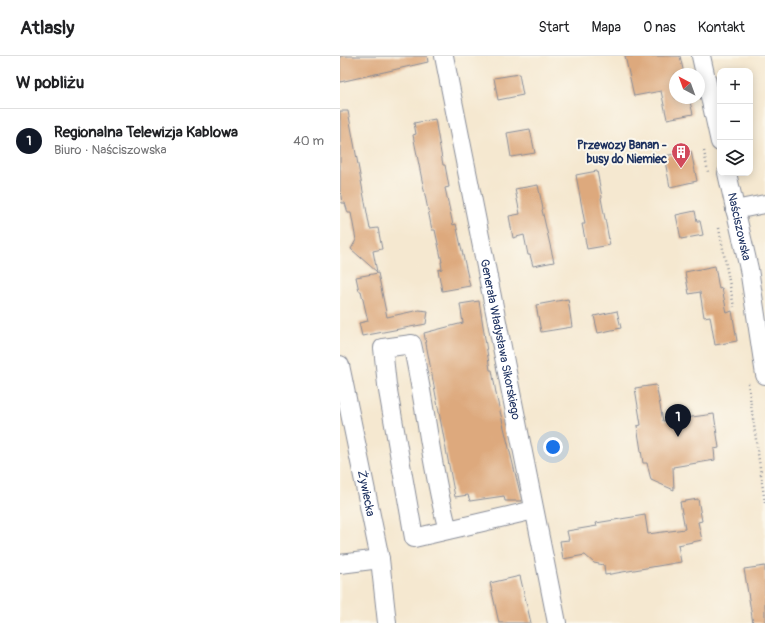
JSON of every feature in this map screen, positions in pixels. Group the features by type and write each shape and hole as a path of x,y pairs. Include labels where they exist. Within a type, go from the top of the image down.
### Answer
{"street":[{"name":"Generała Władysława Sikorskiego","path":"444,56 557,623"},
{"path":"701,56 720,140"},
{"name":"Naściszowska","path":"728,176 749,269 765,375"},
{"path":"735,210 765,204"},
{"path":"448,530 429,442 420,381 412,344 383,348 387,385 414,538 534,510"},
{"name":"Żywiecka","path":"340,365 380,559 387,623"},
{"path":"340,564 380,559"}],"path":[{"path":"704,150 708,172"},
{"path":"718,224 735,309"},
{"path":"748,380 765,503"}],"building":[{"path":"340,56 427,56 428,62 340,82"},
{"path":"625,56 680,56 683,68 669,68 669,104 690,104 693,114 667,119 661,91 634,96"},
{"path":"519,74 523,95 498,100 494,78"},
{"path":"340,111 348,111 370,229 378,228 382,249 373,251 377,272 351,249 356,240 351,213 348,213 345,203 342,203 340,190"},
{"path":"435,119 443,165 445,165 449,187 445,188 453,225 456,224 470,286 442,291 438,270 442,269 442,262 435,230 432,230 413,135 416,134 414,123"},
{"path":"530,129 535,153 511,157 507,133"},
{"name":"Przewozy Banan - busy do Niemiec","path":"691,151 697,181 670,187 664,156"},
{"path":"597,171 610,245 587,249 582,224 585,224 576,175"},
{"path":"538,185 554,262 533,266 530,255 528,255 524,235 513,238 509,216 520,214 515,189"},
{"path":"695,211 697,221 700,221 703,235 681,239 676,215"},
{"path":"715,266 719,289 722,288 727,313 732,311 737,341 715,345 710,316 704,317 700,292 689,294 685,272"},
{"path":"378,273 387,317 419,310 428,311 426,324 362,336 359,323 368,321 356,277"},
{"path":"568,299 572,327 541,332 536,305"},
{"path":"479,301 490,370 492,370 497,399 522,501 505,501 504,496 470,501 468,495 455,497 424,333 463,323 460,304"},
{"path":"617,311 621,328 598,333 594,316"},
{"path":"656,385 663,421 714,414 719,448 714,449 715,460 673,467 674,490 651,480 647,463 643,463 637,426 641,425 635,388"},
{"path":"698,499 702,521 698,522 702,540 678,545 681,562 605,575 604,565 594,563 585,555 563,559 560,541 569,540 567,531 597,526 596,523 645,515 648,534 685,529 680,502"},
{"path":"765,566 765,623 753,623 744,569"},
{"path":"520,576 531,623 499,623 490,583"}],"place":[{"name":"Przewozy Banan - busy do Niemiec","path":"681,169"},
{"name":"Regionalna Telewizja Kablowa","path":"678,437"}]}
